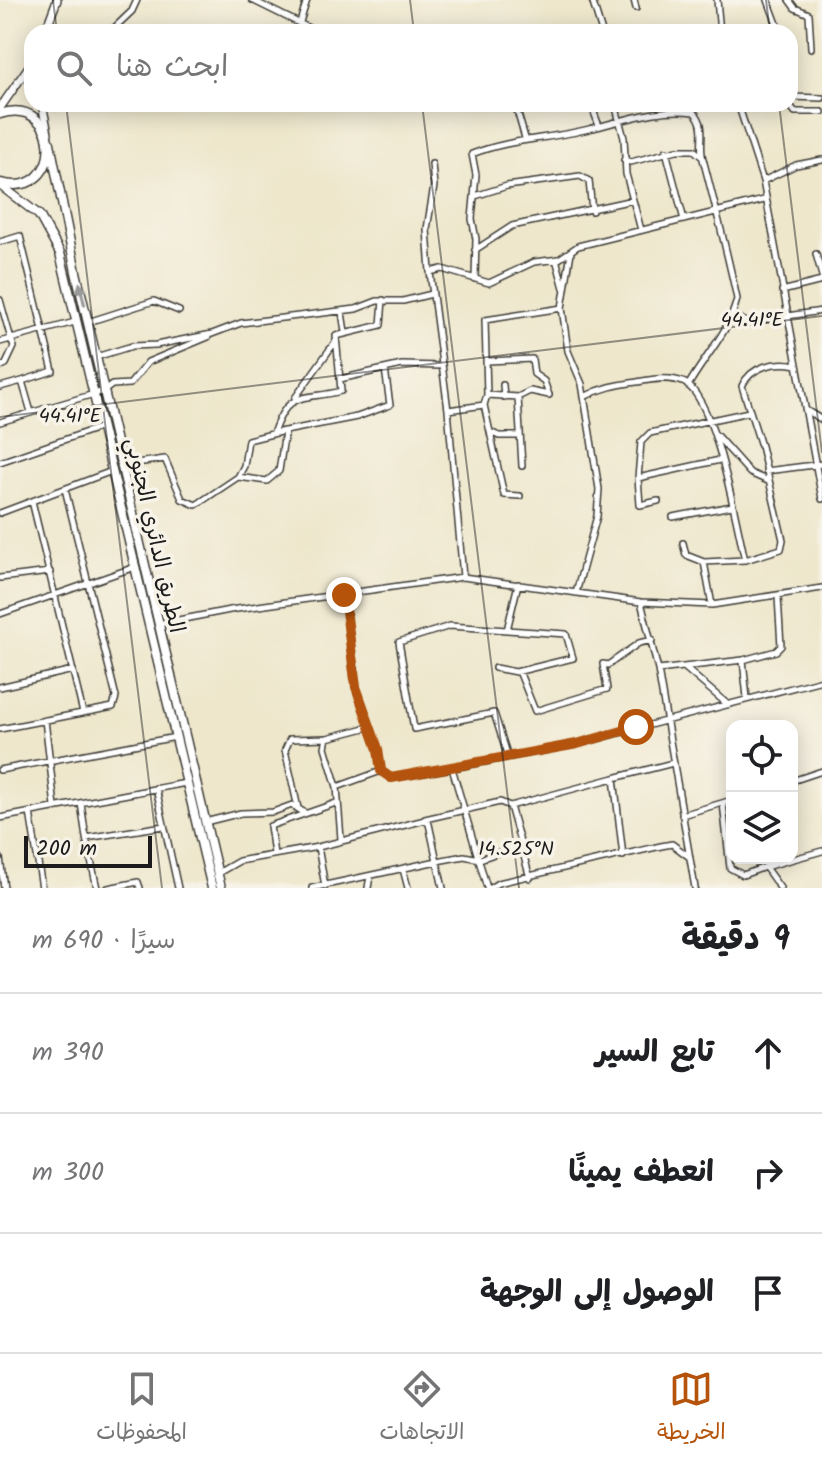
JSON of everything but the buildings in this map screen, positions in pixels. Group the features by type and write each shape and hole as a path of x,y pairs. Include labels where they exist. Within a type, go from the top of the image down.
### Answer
{"main road":[{"path":"0,111 28,114 38,121 50,143 49,155 38,176 16,186 0,184"},
{"name":"الطريق الدائري الجنوبي","path":"50,143 96,357 102,426 212,888"},
{"name":"الطريق الدائري الجنوبي","path":"0,184 39,215 60,253 77,321 120,461 221,888"}],"street":[{"path":"48,24 57,0"},
{"path":"118,24 132,11 137,0"},
{"path":"252,0 303,24"},
{"path":"300,22 307,0"},
{"path":"592,0 600,24"},
{"path":"634,0 636,8"},
{"path":"717,0 719,24"},
{"path":"768,0 777,24"},
{"path":"789,0 795,8 809,14 811,48"},
{"path":"0,111 24,74"},
{"path":"798,97 822,98"},
{"path":"44,112 50,143"},
{"path":"517,112 525,138"},
{"path":"594,112 599,126"},
{"path":"616,112 624,160 641,230"},
{"path":"475,279 472,154 525,138 678,112"},
{"path":"688,386 699,366 708,360 737,299 718,211 701,156 701,121 697,114 690,112"},
{"path":"741,112 763,181 764,200 805,409 819,464 822,499"},
{"path":"798,112 822,112"},
{"path":"624,160 631,162 666,151 687,149 701,156"},
{"path":"666,151 684,220"},
{"path":"763,181 796,165 822,160"},
{"path":"432,164 434,186 427,229 430,272 448,410 463,577"},
{"path":"475,196 507,186 580,176 589,181 592,211"},
{"path":"474,250 512,226 633,200"},
{"path":"430,272 439,270 489,283 534,262 556,259 578,246 764,200"},
{"path":"0,242 20,236 53,371 0,387"},
{"path":"571,252 562,308 568,351 584,397 599,489 597,516 576,593"},
{"path":"782,291 822,278 816,254"},
{"path":"556,259 564,289"},
{"path":"432,294 439,270"},
{"path":"0,422 99,392 112,385 130,384 148,362 241,323 342,312 383,300 403,301 432,294"},
{"path":"0,300 14,347 6,364 0,367"},
{"path":"295,399 341,391 336,336 381,325 383,300"},
{"path":"88,322 154,301 179,311"},
{"path":"520,496 504,495 484,405 488,361 485,320 562,308"},
{"path":"733,313 745,322 822,311"},
{"path":"342,312 345,332"},
{"path":"0,342 77,321"},
{"path":"96,357 132,346 156,345 212,334"},
{"path":"273,434 280,415 335,342"},
{"path":"487,395 518,397 530,391 549,395 544,381 534,374 532,359 488,361"},
{"path":"683,543 686,555 704,562 745,560 781,549 783,540 749,412 744,381 772,363 797,365"},
{"path":"340,379 417,364 442,366"},
{"path":"120,461 136,463 165,459 182,499 196,505 238,477 244,466 248,440 357,417 390,405 385,369"},
{"path":"584,397 614,384 650,380 670,379 688,386 711,421 745,560"},
{"path":"22,381 31,412"},
{"path":"503,385 504,397"},
{"path":"518,397 522,466"},
{"path":"448,410 484,405"},
{"path":"805,409 822,420"},
{"path":"658,501 640,505 638,478 643,437 676,424 711,421 749,412"},
{"path":"0,462 102,426"},
{"path":"238,477 258,481 275,477 285,431"},
{"path":"490,432 499,436 520,436"},
{"path":"714,433 750,473 768,481"},
{"path":"638,478 720,460"},
{"path":"766,471 819,464"},
{"path":"0,513 113,471"},
{"path":"0,729 113,707 116,697 65,489"},
{"path":"32,501 83,713"},
{"path":"673,517 732,506"},
{"path":"704,562 712,605"},
{"path":"0,614 136,567"},
{"path":"0,578 50,572"},
{"path":"158,624 230,610 463,577 641,602 712,605 822,588"},
{"path":"507,630 518,584"},
{"path":"344,595 356,687 381,771 391,778 577,744 822,680"},
{"path":"658,670 743,660 776,651 781,646 778,597"},
{"path":"641,602 658,670 695,888"},
{"path":"495,668 519,671 573,658 574,651 566,634 450,626 399,642 414,729 494,713 508,758"},
{"path":"519,671 535,711 607,689 603,664 608,665 639,643 652,640"},
{"path":"743,660 747,698"},
{"path":"684,668 726,703"},
{"path":"0,687 73,670"},
{"path":"45,720 55,807"},
{"path":"298,808 285,750 290,739 327,738 369,727"},
{"path":"0,770 176,737"},
{"path":"327,738 325,747 337,787 341,839"},
{"path":"217,873 239,861 318,847 500,802 510,806 673,763"},
{"path":"452,768 489,888 498,883 672,844 689,857"},
{"path":"337,787 381,771"},
{"path":"798,779 822,771"},
{"path":"614,778 623,856"},
{"path":"0,818 187,783"},
{"path":"156,788 178,888"},
{"path":"682,815 726,802"},
{"path":"80,803 97,888"},
{"path":"274,854 270,826 336,803"},
{"path":"723,803 730,868 743,875 822,851"},
{"path":"205,822 241,813 273,812 292,805 305,813"},
{"path":"510,806 530,878"},
{"path":"30,812 42,888"},
{"path":"425,820 443,888"},
{"path":"86,838 164,826"},
{"path":"312,888 349,885 370,876 464,856 480,859 522,844"},
{"path":"318,847 325,886"},
{"path":"0,858 4,888"},
{"path":"765,867 780,888"},
{"path":"403,869 408,888"},
{"path":"368,888 370,876"},
{"path":"108,888 138,882 140,888"}],"route":[{"path":"344,595 356,687 378,749 381,771 391,778 508,758 563,744 577,744 636,727"}]}
